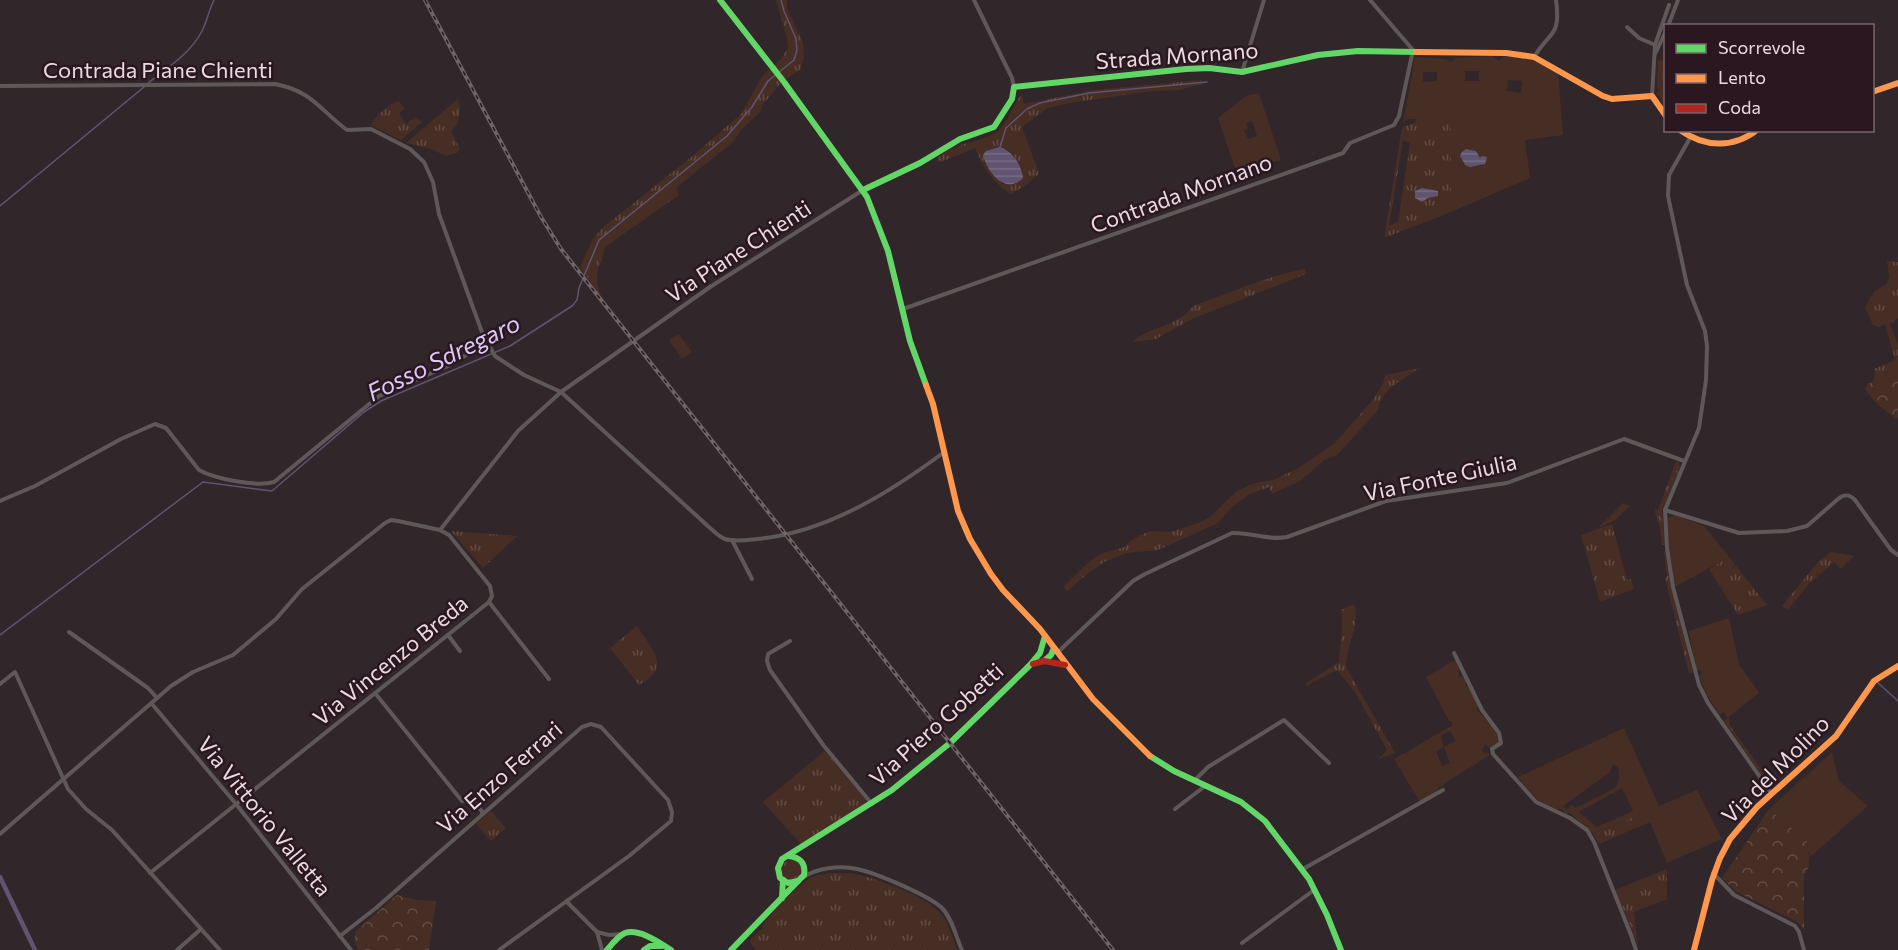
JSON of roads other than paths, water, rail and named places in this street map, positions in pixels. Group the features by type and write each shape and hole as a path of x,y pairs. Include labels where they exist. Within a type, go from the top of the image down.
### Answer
{"street":[{"path":"720,0 784,82 863,190 888,251 910,340 933,404 958,511 970,539 991,574 1045,636 1093,699 1151,756 1194,781 1241,802 1256,813 1303,869 1315,889 1341,950"},
{"path":"863,190 920,163 960,139 994,127 1012,99 1014,87 1012,78 974,0"},
{"path":"1242,72 1264,0"},
{"path":"1370,0 1411,46 1413,53"},
{"path":"1534,57 1557,25 1556,0"},
{"path":"1669,24 1678,0"},
{"path":"1664,114 1652,96 1655,45 1669,5"},
{"path":"1627,27 1634,34 1655,45"},
{"path":"1654,55 1664,33"},
{"name":"Strada Mornano","path":"1014,87 1186,69 1209,68 1242,72 1318,55 1358,51 1452,56 1486,53 1534,57 1612,99 1652,96"},
{"name":"Contrada Mornano","path":"903,309 1342,153 1350,143 1390,128 1397,122 1413,53"},
{"path":"1874,92 1898,83"},
{"name":"Contrada Piane Chienti","path":"0,86 274,84 311,98 347,130 369,128 414,152 424,162 431,177 439,214 490,350 495,356 524,375 561,392 710,528 721,537 732,540"},
{"path":"1682,132 1690,138 1731,143 1743,140 1755,132"},
{"path":"1690,138 1674,164 1669,175 1668,186 1672,218 1687,285 1705,331 1706,380 1699,428 1665,510 1667,548 1673,587 1699,685 1708,703 1772,794"},
{"name":"Via Piane Chienti","path":"561,392 710,287 863,190"},
{"path":"0,501 36,486 121,439 155,424 166,428 199,470 205,473 264,484 274,482 379,396 448,366 486,343"},
{"path":"440,530 518,430 561,392"},
{"name":"Via Fonte Giulia","path":"1056,650 1133,581 1232,533 1242,532 1277,539 1287,537 1386,501 1507,483 1624,439 1684,461"},
{"path":"752,579 732,540 785,535 838,517 903,481 943,453"},
{"path":"1665,510 1739,533 1787,531 1807,526 1840,497 1849,495 1891,550 1898,555"},
{"path":"0,834 180,679 233,655 276,619 302,588 385,523 392,520 440,530 455,540 488,582 492,593 489,602"},
{"name":"Via Vincenzo Breda","path":"150,873 489,602 549,679"},
{"path":"69,632 148,688 158,698"},
{"path":"448,635 460,651"},
{"path":"1040,653 1045,636"},
{"path":"790,641 768,654 767,661 770,670 824,746 872,804"},
{"path":"1040,653 1047,649 1056,650"},
{"path":"1030,665 1044,661 1056,650"},
{"name":"Via Piero Gobetti","path":"788,856 872,804 948,744 1040,653"},
{"path":"1454,653 1482,710 1501,737 1500,744 1492,749 1492,753 1529,796 1543,807 1578,823 1591,836 1635,950"},
{"path":"1044,661 1067,666"},
{"name":"Via del Molino","path":"1694,950 1713,873 1728,842 1742,824 1772,794 1837,736 1872,682 1898,666"},
{"path":"0,684 15,672 68,789 86,809 112,830 220,950"},
{"path":"375,693 462,801 474,802 483,813"},
{"name":"Via Vittorio Valletta","path":"151,703 236,804 351,950"},
{"path":"1194,781 1208,767 1284,720 1329,763"},
{"name":"Via Enzo Ferrari","path":"340,936 376,908 582,727 591,724 601,727 668,800 672,816 670,821 629,856 499,950"},
{"path":"1175,808 1205,786"},
{"path":"1303,869 1443,790"},
{"path":"804,845 801,852 803,863 805,872 800,880 788,883 779,875 778,868 782,859 788,856 797,857 803,863 815,870"},
{"path":"731,950 800,880 815,870 855,868 901,885 930,900 946,913 962,950"},
{"path":"1713,873 1734,896 1795,926 1804,950"},
{"path":"782,898 783,880"},
{"path":"1242,943 1315,889"},
{"path":"567,902 597,932 605,950 623,934"},
{"path":"177,950 201,929"},
{"path":"597,932 609,935 630,933 650,938 669,949"},
{"path":"637,935 642,942 643,950 653,945 669,949"}],"waterway":[{"path":"147,84 178,60 197,39 214,0"},
{"name":"Fosso Sdregaro","path":"0,635 203,482 272,491 364,412 381,401 510,346 572,306 577,300 579,288 599,240 727,136 752,107 768,81 794,60 797,50 796,39 781,0"},
{"path":"1000,147 1006,128 1027,109 1040,103 1089,93 1207,82"},
{"path":"0,206 144,87"},
{"path":"1877,682 1898,701"},
{"path":"0,877 35,950"}],"railway":[{"path":"425,0 541,217 561,249 1113,950"}]}
